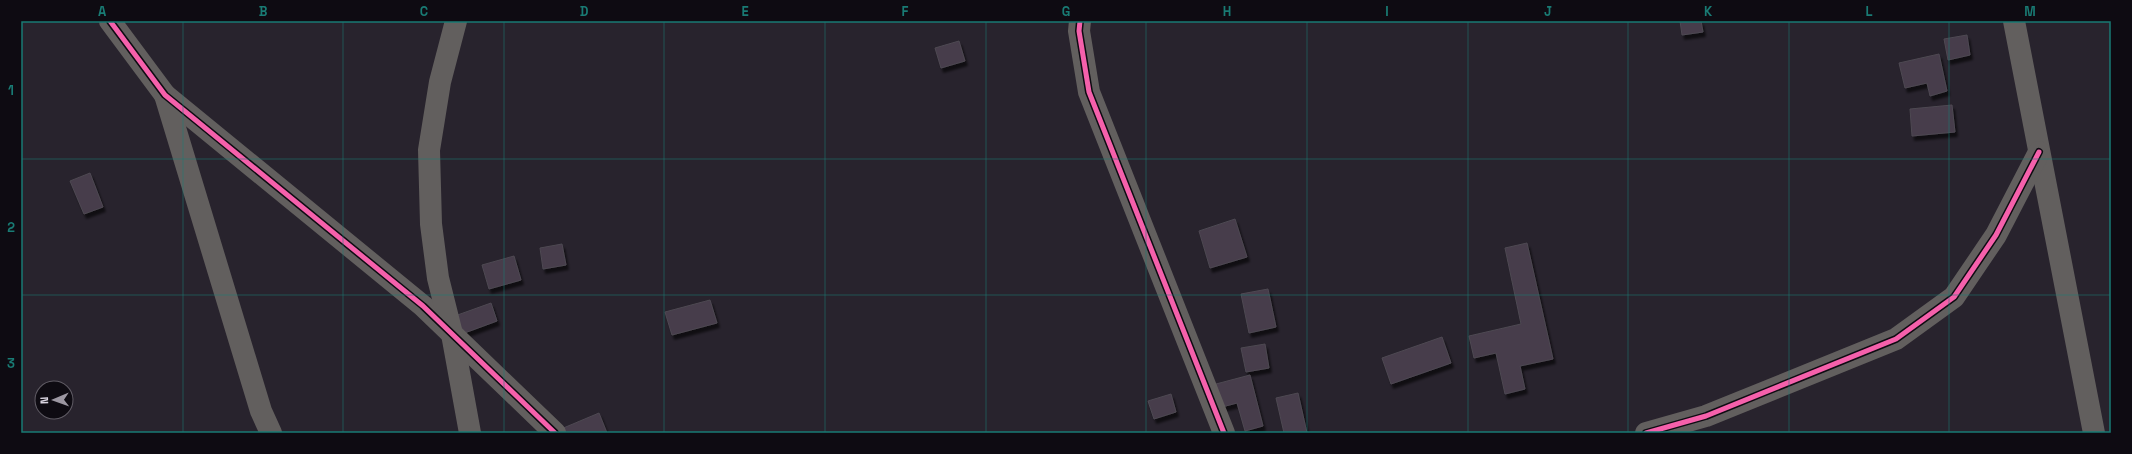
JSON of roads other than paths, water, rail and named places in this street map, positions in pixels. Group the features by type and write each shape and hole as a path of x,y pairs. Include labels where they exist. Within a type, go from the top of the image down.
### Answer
{"street":[{"path":"110,21 165,95 423,306 555,433"},
{"path":"456,21 440,82 429,150 431,224 438,278 452,334 470,433"},
{"path":"1080,21 1079,31 1089,92 1224,433"},
{"path":"2014,21 2094,433"},
{"path":"165,95 259,404 271,433"},
{"path":"1646,433 1706,416 1896,339 1954,297 1996,235 2039,152"}]}
